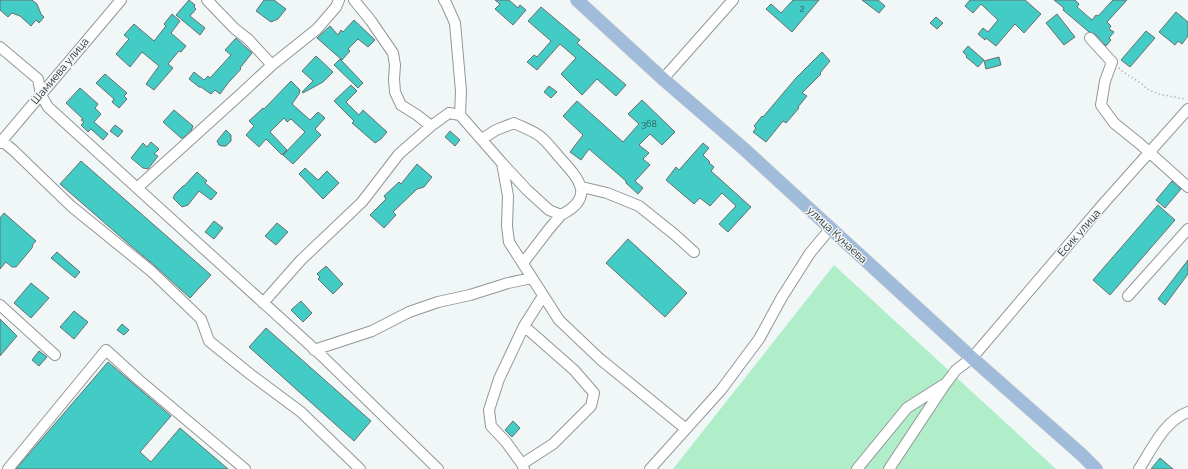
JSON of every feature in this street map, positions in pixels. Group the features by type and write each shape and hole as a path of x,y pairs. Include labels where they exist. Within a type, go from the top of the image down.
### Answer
{"main road":[{"name":"улица Кунаева","path":"577,0 663,79 744,149 830,229 1096,469"}],"street":[{"name":"Шамиева улица","path":"1,142 121,0"},
{"path":"207,0 235,29 248,39 272,65"},
{"path":"137,188 272,65 316,29 336,7 340,0"},
{"path":"354,0 371,21 393,53 395,65 395,92 401,105 431,126"},
{"path":"444,0 455,22 461,91 460,115"},
{"path":"663,79 733,0"},
{"path":"1090,38 1112,62 1105,80 1101,105 1114,123 1150,152 1154,158 1188,187"},
{"path":"0,47 38,80 40,95 48,107 314,350 438,469"},
{"name":"Есик улица","path":"946,383 956,370 972,358 1104,203 1188,109"},
{"path":"263,303 301,260 362,202 399,154 431,126 449,113 460,115 527,190 549,210 561,215"},
{"path":"482,139 496,130 514,123 541,137 573,172 582,187 581,198 570,210 561,215 523,263"},
{"path":"1,142 13,150 71,206 157,276 201,319 209,341 301,412 360,469"},
{"path":"502,163 508,196 507,226 509,242 559,320 600,359 686,430"},
{"path":"582,187 607,193 639,206 694,252"},
{"path":"1128,296 1188,228"},
{"path":"650,469 721,390 759,339 782,297 810,254 830,229"},
{"path":"314,350 372,331 409,312 438,302 532,278"},
{"path":"524,326 574,370 594,393 590,406 553,444 523,466 506,442 491,426 489,410 500,379 524,326 543,296"},
{"path":"0,305 55,355"},
{"path":"8,469 106,350 139,380 245,469"},
{"path":"857,469 907,408 946,383"},
{"path":"889,469 946,383"},
{"path":"1139,469 1166,427 1188,412"}],"path":[{"path":"1112,62 1147,89 1160,94 1188,100"}],"green space":[{"path":"834,265 1056,469 673,469"}],"building":[{"path":"0,0 32,0 37,4 41,14 44,17 39,23 36,20 31,26 20,16 12,13 8,17 0,10"},
{"path":"189,0 195,5 194,7 196,9 190,16 205,28 200,35 176,15"},
{"path":"264,0 274,0 286,9 278,19 271,22 256,11"},
{"path":"495,0 509,0 518,8 520,5 526,10 513,25 495,9 500,4"},
{"path":"793,0 819,0 792,32 766,9 771,4 781,13"},
{"path":"862,0 878,0 885,6 879,13"},
{"path":"970,0 1025,0 1041,14 1024,33 1015,24 996,46 978,34 983,28 988,32 998,20 981,4 973,13 965,6"},
{"path":"1054,0 1075,0 1079,4 1077,7 1092,20 1096,15 1098,16 1113,0 1127,0 1107,22 1111,26 1109,29 1114,32 1109,38 1111,40 1106,46 1095,34 1089,32 1063,10 1064,8"},
{"path":"541,7 580,40 577,43 626,85 616,96 597,79 582,95 561,74 576,58 560,44 537,70 527,62 534,55 537,57 551,41 528,21"},
{"path":"1176,12 1188,22 1188,36 1182,44 1178,41 1175,45 1159,32"},
{"path":"172,14 180,21 171,33 186,46 181,52 179,51 168,64 173,68 154,90 146,84 159,66 142,52 130,67 116,54 129,39 124,35 134,24 154,41 166,26 164,24"},
{"path":"1057,14 1075,37 1064,45 1046,23"},
{"path":"936,17 943,23 937,29 930,23"},
{"path":"354,20 375,40 368,47 358,39 348,49 350,51 342,60 317,38 330,26 338,35 341,30 343,32"},
{"path":"1146,31 1155,38 1130,67 1121,60"},
{"path":"236,38 252,53 220,94 215,90 211,94 189,79 194,72 204,80 208,76 210,78 231,55 225,50"},
{"path":"968,46 984,60 978,67 966,57 967,56 963,52"},
{"path":"822,52 830,61 820,73 821,74 802,93 807,96 798,107 799,108 786,123 783,121 766,142 753,132 756,128 754,126 796,78"},
{"path":"316,56 333,72 323,82 303,93 302,92 313,81 302,71"},
{"path":"999,57 1001,65 986,69 984,61"},
{"path":"340,59 363,83 358,88 334,65"},
{"path":"105,74 127,93 124,96 127,99 119,108 112,102 114,99 96,83"},
{"path":"291,81 300,90 292,104 310,120 318,112 325,118 315,129 321,135 293,164 283,155 305,132 291,119 287,122 284,118 270,132 287,150 282,155 266,139 259,147 246,135 254,126 249,121 263,108 264,109"},
{"path":"351,85 357,91 346,102 359,115 363,110 387,132 375,143 352,123 354,121 334,101"},
{"path":"549,86 557,92 551,98 544,92"},
{"path":"80,88 98,104 95,108 101,114 94,122 108,134 103,140 91,129 88,132 81,125 84,122 81,120 83,119 66,103"},
{"path":"642,100 675,132 662,145 650,134 639,145 649,153 643,159 650,165 635,181 643,188 638,194 626,183 626,181 589,149 581,160 570,152 583,135 563,116 577,101 623,142 639,124 628,114"},
{"path":"174,110 193,126 191,131 183,138 181,138 163,122"},
{"path":"115,125 123,131 118,137 110,131"},
{"path":"226,130 231,135 231,141 226,146 219,145 217,141"},
{"path":"450,131 460,140 455,146 445,137"},
{"path":"151,142 159,149 154,154 158,156 148,169 143,168 131,158 143,143 147,147"},
{"path":"703,143 709,148 703,155 714,167 711,171 751,207 728,232 719,224 736,206 722,193 710,206 700,198 694,204 666,180 676,167 679,170"},
{"path":"81,161 211,275 190,298 60,184"},
{"path":"417,164 432,177 424,187 417,189 393,212 396,215 384,228 370,215 386,199 384,196 399,182 401,184"},
{"path":"305,168 318,180 327,171 339,183 323,199 299,174"},
{"path":"197,172 207,181 205,183 217,193 211,200 199,191 188,205 182,207 173,198 175,194"},
{"path":"1172,181 1181,189 1165,208 1156,200"},
{"path":"1158,205 1175,220 1110,295 1093,280"},
{"path":"4,213 36,241 16,267 12,267 6,262 0,269 0,218"},
{"path":"214,221 223,228 214,239 205,232"},
{"path":"277,223 288,232 276,245 265,236"},
{"path":"628,239 687,293 665,317 606,263"},
{"path":"57,252 80,272 75,278 51,258"},
{"path":"1188,260 1188,274 1165,305 1158,299"},
{"path":"326,266 343,284 333,294 318,279 320,277 317,274"},
{"path":"31,283 49,298 31,318 14,303"},
{"path":"301,301 312,313 303,322 291,310"},
{"path":"74,311 88,322 74,339 60,327"},
{"path":"0,319 17,336 0,356"},
{"path":"122,324 129,330 124,335 117,330"},
{"path":"266,328 371,421 354,441 249,347"},
{"path":"39,351 47,357 39,366 32,360"},
{"path":"108,362 171,416 140,452 151,462 180,428 228,469 16,469"},
{"path":"513,421 520,428 512,437 505,430"},
{"path":"1160,458 1173,469 1151,469"}]}
